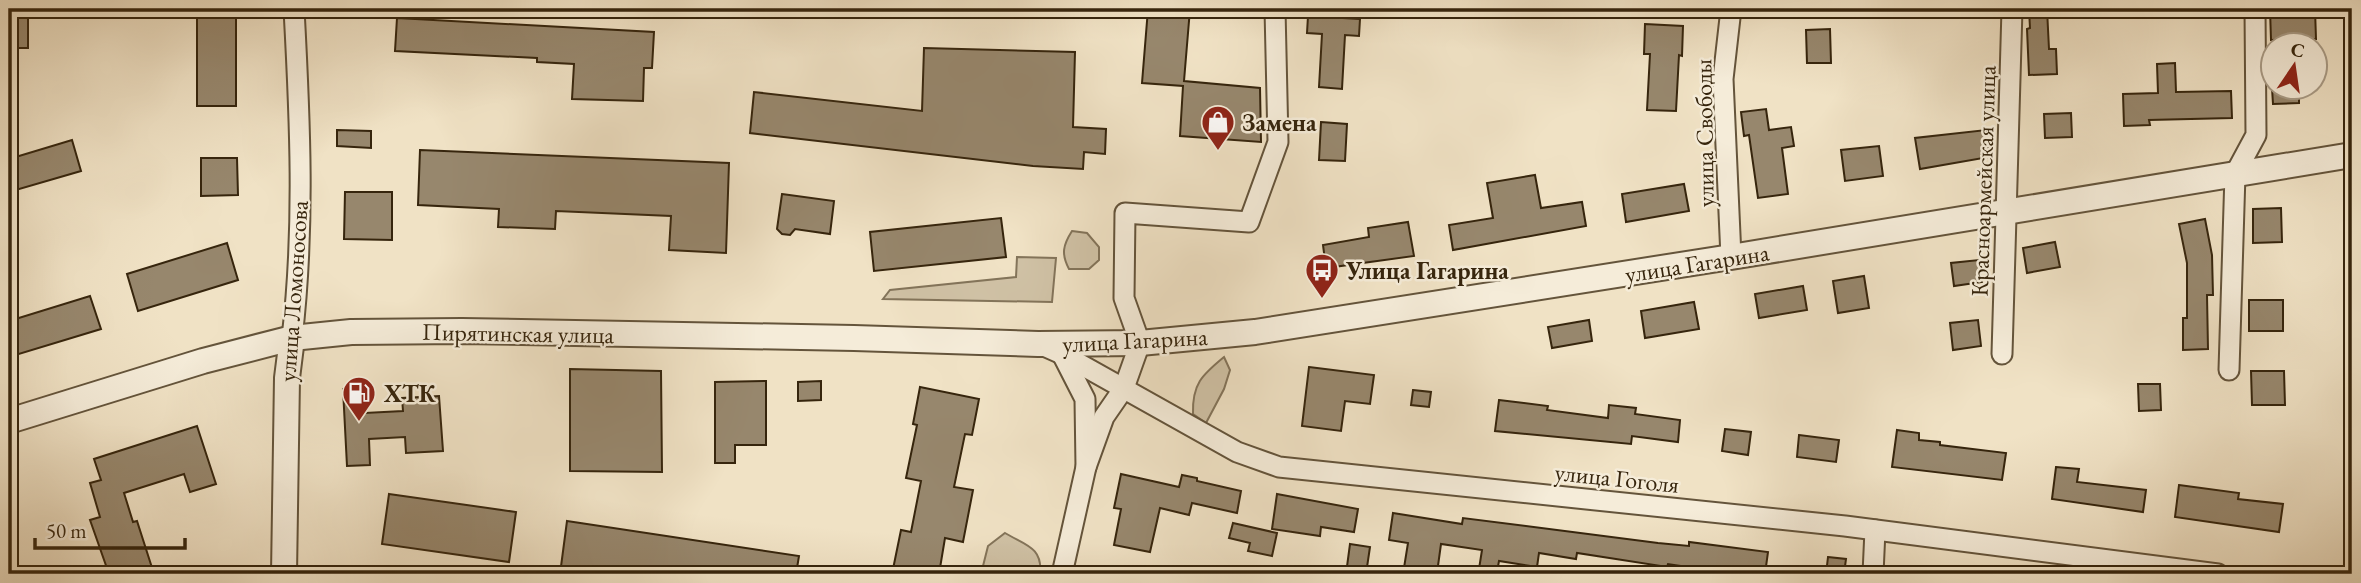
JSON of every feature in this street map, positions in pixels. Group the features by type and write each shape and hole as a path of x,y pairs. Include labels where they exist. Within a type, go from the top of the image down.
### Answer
{"street":[{"name":"улица Ломоносова","path":"284,574 286,388 299,276 301,144 294,9"},
{"path":"1062,574 1086,467 1104,416 1124,388 1140,343 1124,298 1125,213 1249,222 1278,142 1275,9"},
{"name":"улица Свободы","path":"1731,9 1723,79 1731,257"},
{"name":"Красноармейская улица","path":"2002,354 2012,9"},
{"path":"2229,370 2235,174 2256,135 2255,9"},
{"name":"улица Гагарина","path":"1038,344 1140,343 1255,332 2352,155"},
{"name":"Пирятинская улица","path":"9,421 203,361 292,338 351,332 462,331 1038,344"},
{"name":"улица Гоголя","path":"1038,344 1062,354 1237,453 1279,467 1875,530 2218,574"},
{"path":"1062,354 1085,398 1086,467"},
{"path":"1873,574 1875,530"}],"shaded area":[{"path":"1072,231 1087,233 1099,247 1099,260 1089,269 1069,269 1066,264 1064,250"},
{"path":"1017,257 1056,258 1052,302 883,299 890,290 1016,277"},
{"path":"1224,357 1230,370 1224,389 1206,423 1193,414 1194,395 1204,375"},
{"path":"1005,533 1036,552 1040,574 981,574 988,546"}],"building":[{"path":"9,9 28,9 28,48 9,48"},
{"path":"197,9 236,9 236,106 197,106"},
{"path":"1148,9 1190,9 1184,81 1260,88 1261,142 1180,136 1183,86 1142,83"},
{"path":"2029,9 2047,9 2049,49 2056,49 2057,74 2029,75"},
{"path":"2270,9 2315,9 2316,32 2271,32"},
{"path":"1308,16 1360,19 1359,36 1345,35 1342,89 1319,87 1322,34 1307,33"},
{"path":"397,18 654,32 652,68 644,68 643,101 572,99 574,64 537,62 537,58 395,51"},
{"path":"1645,24 1683,26 1676,111 1647,110 1650,54 1644,54"},
{"path":"1830,29 1831,63 1807,63 1806,30"},
{"path":"924,48 1075,52 1073,127 1106,129 1105,154 1084,152 1083,169 1033,166 750,133 754,92 922,111"},
{"path":"2175,63 2176,92 2231,91 2232,118 2149,120 2150,125 2124,126 2123,94 2158,93 2157,64"},
{"path":"2273,102 2299,102 2299,103"},
{"path":"1766,109 1769,130 1791,127 1794,146 1782,148 1788,194 1758,198 1749,135 1744,136 1741,112"},
{"path":"2071,113 2072,137 2045,138 2044,114"},
{"path":"1321,122 1347,124 1345,161 1319,160"},
{"path":"337,130 371,131 371,148 337,146"},
{"path":"1986,130 1989,157 1920,169 1915,138"},
{"path":"72,140 81,171 9,192 9,159"},
{"path":"1879,146 1883,176 1845,181 1841,150"},
{"path":"420,150 729,163 726,253 669,250 671,216 556,211 555,229 498,227 499,209 418,205"},
{"path":"201,158 237,158 238,195 201,196"},
{"path":"1535,175 1541,208 1582,202 1586,226 1453,250 1449,225 1493,218 1487,183"},
{"path":"1684,184 1689,211 1626,222 1622,194"},
{"path":"345,192 392,192 392,240 344,239"},
{"path":"782,194 834,201 830,234 795,229 790,235 782,234 777,229"},
{"path":"2281,208 2282,242 2253,243 2253,209"},
{"path":"1001,218 1006,257 874,271 870,232"},
{"path":"2205,219 2212,255 2213,295 2207,295 2208,349 2183,350 2183,318 2187,318 2187,263 2179,224"},
{"path":"1408,222 1414,256 1326,268 1323,245 1369,237 1368,228"},
{"path":"2055,242 2060,267 2027,273 2023,248"},
{"path":"227,243 238,280 138,311 127,274"},
{"path":"1979,260 1982,282 1954,286 1951,263"},
{"path":"1864,276 1869,308 1838,313 1833,281"},
{"path":"1803,286 1807,310 1759,318 1755,294"},
{"path":"90,296 101,329 9,357 9,321"},
{"path":"2249,300 2283,300 2283,331 2249,331"},
{"path":"1694,302 1699,329 1645,338 1641,311"},
{"path":"1589,320 1592,341 1552,348 1548,327"},
{"path":"1978,320 1981,346 1953,350 1950,323"},
{"path":"1309,367 1374,375 1370,404 1345,401 1341,431 1302,426"},
{"path":"570,369 661,371 662,472 570,471"},
{"path":"2251,371 2284,371 2285,405 2252,405"},
{"path":"766,381 766,445 735,445 735,463 715,463 715,382"},
{"path":"821,381 821,400 798,401 798,382"},
{"path":"2138,384 2160,384 2161,410 2139,411"},
{"path":"920,387 979,399 972,435 965,434 954,487 973,490 963,542 945,538 939,574 892,574 901,530 911,532 921,481 906,478 917,425 913,424"},
{"path":"364,388 365,413 403,411 402,398 439,396 443,451 406,453 405,437 369,439 370,465 347,466 343,389"},
{"path":"1413,390 1431,392 1429,407 1411,405"},
{"path":"1499,400 1608,418 1609,405 1636,408 1635,414 1680,420 1678,442 1632,436 1631,444 1495,431"},
{"path":"197,426 216,484 190,492 184,474 124,493 133,522 137,521 154,574 109,574 90,520 100,517 90,483 101,480 94,459"},
{"path":"1725,429 1751,432 1748,455 1722,451"},
{"path":"1897,430 1919,433 1919,440 1940,442 1940,445 2006,453 2002,480 1892,467"},
{"path":"1799,435 1839,440 1836,462 1797,457"},
{"path":"2056,467 2079,469 2077,482 2146,490 2143,512 2052,499"},
{"path":"1121,474 1179,487 1182,475 1241,491 1237,513 1192,503 1189,515 1160,508 1150,552 1114,545 1121,509 1114,508"},
{"path":"2179,485 2239,493 2238,499 2283,504 2279,532 2175,517"},
{"path":"389,494 516,512 509,562 382,544"},
{"path":"1277,494 1358,509 1354,532 1321,527 1320,536 1272,529"},
{"path":"1393,513 1462,524 1463,518 1658,543 1689,546 1689,542 1768,552 1765,574 1735,574 1668,564 1667,567 1577,553 1576,559 1539,553 1537,567 1499,561 1497,572 1479,569 1482,550 1441,544 1437,573 1420,570 1420,574 1403,574 1408,543 1389,540"},
{"path":"567,521 799,556 796,574 560,574"},
{"path":"1233,523 1277,533 1272,556 1248,551 1250,543 1229,538"},
{"path":"1350,544 1370,547 1366,574 1346,574"},
{"path":"1828,557 1846,559 1844,574 1826,574"}],"place":[{"name":"Замена","path":"1218,152"},
{"name":"Улица Гагарина","path":"1322,300"},
{"name":"ХТК","path":"359,423"}]}
